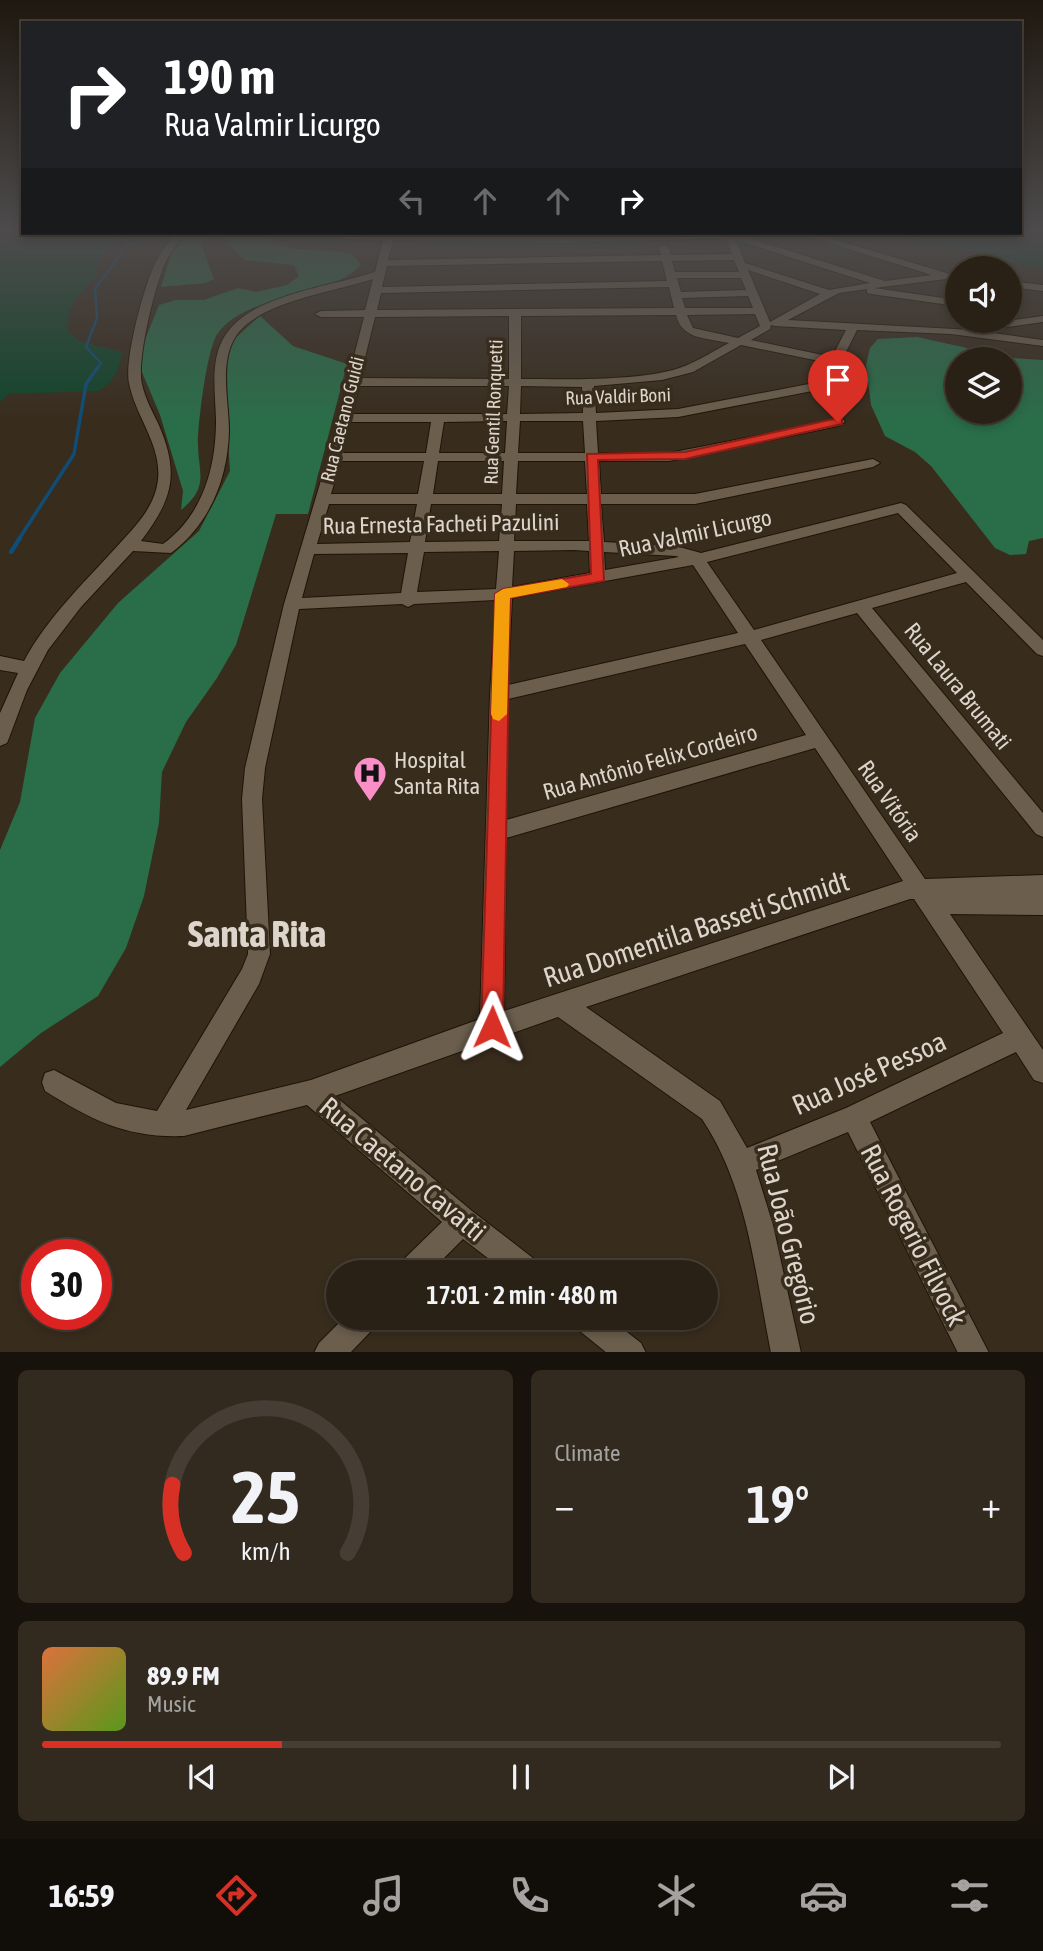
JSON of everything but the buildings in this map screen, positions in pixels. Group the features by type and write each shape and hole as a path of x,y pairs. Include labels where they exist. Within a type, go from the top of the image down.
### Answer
{"street":[{"path":"0,738 26,668 63,616 127,545 155,508 165,484 164,457 135,382 134,364 152,294"},
{"path":"127,545 166,549 189,531 202,511 217,468 221,447 220,359 226,343 236,329 267,310 310,294"},
{"name":"Rua Caetano Guidi","path":"163,1125 251,976 259,954 253,782 292,604 335,457 374,294"},
{"path":"612,294 614,314"},
{"path":"676,294 684,326 689,331 836,361"},
{"path":"754,294 760,311 771,325"},
{"path":"353,382 588,383 681,372 826,294"},
{"path":"892,294 945,301"},
{"path":"321,314 760,311"},
{"path":"1022,313 1043,317"},
{"name":"Rua Gentil Ronquetti","path":"492,1027 499,694 516,384 515,314"},
{"path":"1022,320 1043,317"},
{"path":"771,325 945,331"},
{"name":"Rua Valdir Boni","path":"344,418 666,415 817,387 828,382 853,327"},
{"path":"966,333 1043,343"},
{"path":"588,383 598,578"},
{"path":"408,601 438,418"},
{"path":"335,457 685,456 838,422"},
{"path":"322,499 705,498 873,463"},
{"name":"Rua Valmir Licurgo","path":"292,604 408,601 503,594 697,559 897,508 907,511 971,575"},
{"name":"Rua Ernesta Facheti Pazulini","path":"308,548 596,546 682,552 697,559"},
{"name":"Rua Vitória","path":"697,559 817,740 1042,1068"},
{"path":"499,694 749,637 971,575 1043,650"},
{"name":"Rua Laura Brumati","path":"862,607 1043,828"},
{"path":"0,663 26,668"},
{"name":"Rua Antônio Felix Cordeiro","path":"496,832 817,740"},
{"path":"926,896 1043,885"},
{"path":"926,896 1043,905"},
{"name":"Rua Domentila Basseti Schmidt","path":"54,1082 116,1119 163,1125 210,1118 311,1091 492,1027 926,896"},
{"name":"Rua João Gregório","path":"562,1005 711,1110 724,1126 742,1163 786,1352"},
{"name":"Rua José Pessoa","path":"742,1163 854,1117 1020,1037"},
{"name":"Rua Caetano Cavatti","path":"311,1091 463,1222 512,1260"},
{"name":"Rua Rogerio Filvock","path":"854,1117 973,1352"},
{"path":"423,1260 463,1222"},
{"path":"329,1352 352,1330"},
{"path":"601,1330 630,1352"}],"green space":[{"path":"0,294 81,294 69,315 68,332 80,341 122,352 115,375 98,391 9,394 0,402"},
{"path":"221,294 298,294 248,310 231,320 218,333 210,353 201,403 199,486 196,494 181,510 183,491 160,415 142,372 142,347 159,305 176,300 204,300"},
{"path":"260,316 293,346 347,364 308,514 276,514 236,645 186,722 162,772 159,823 144,896 126,948 98,996 41,1033 0,1067 0,850 20,802 35,718 60,673 118,603 199,531 230,471 223,362 232,341"},
{"path":"917,337 963,347 945,347 945,424 1022,424 1022,359 1043,360 1043,538 1029,541 1026,554 1010,555 995,548 931,466 915,452 885,436 871,405 866,365 870,348 878,339"}],"waterway":[{"path":"95,294 97,318 86,347 101,363 97,369"},
{"path":"19,539 74,454 86,384 98,367"},
{"path":"11,552 20,538"}],"slow traffic":[{"path":"499,714 503,594 562,584"}],"place":[{"name":"Hospital Santa Rita","path":"370,803"}],"district":[{"name":"Santa Rita","path":"257,934"}],"route":[{"path":"492,1027 503,594 598,578 592,457 685,456 838,422"}]}
